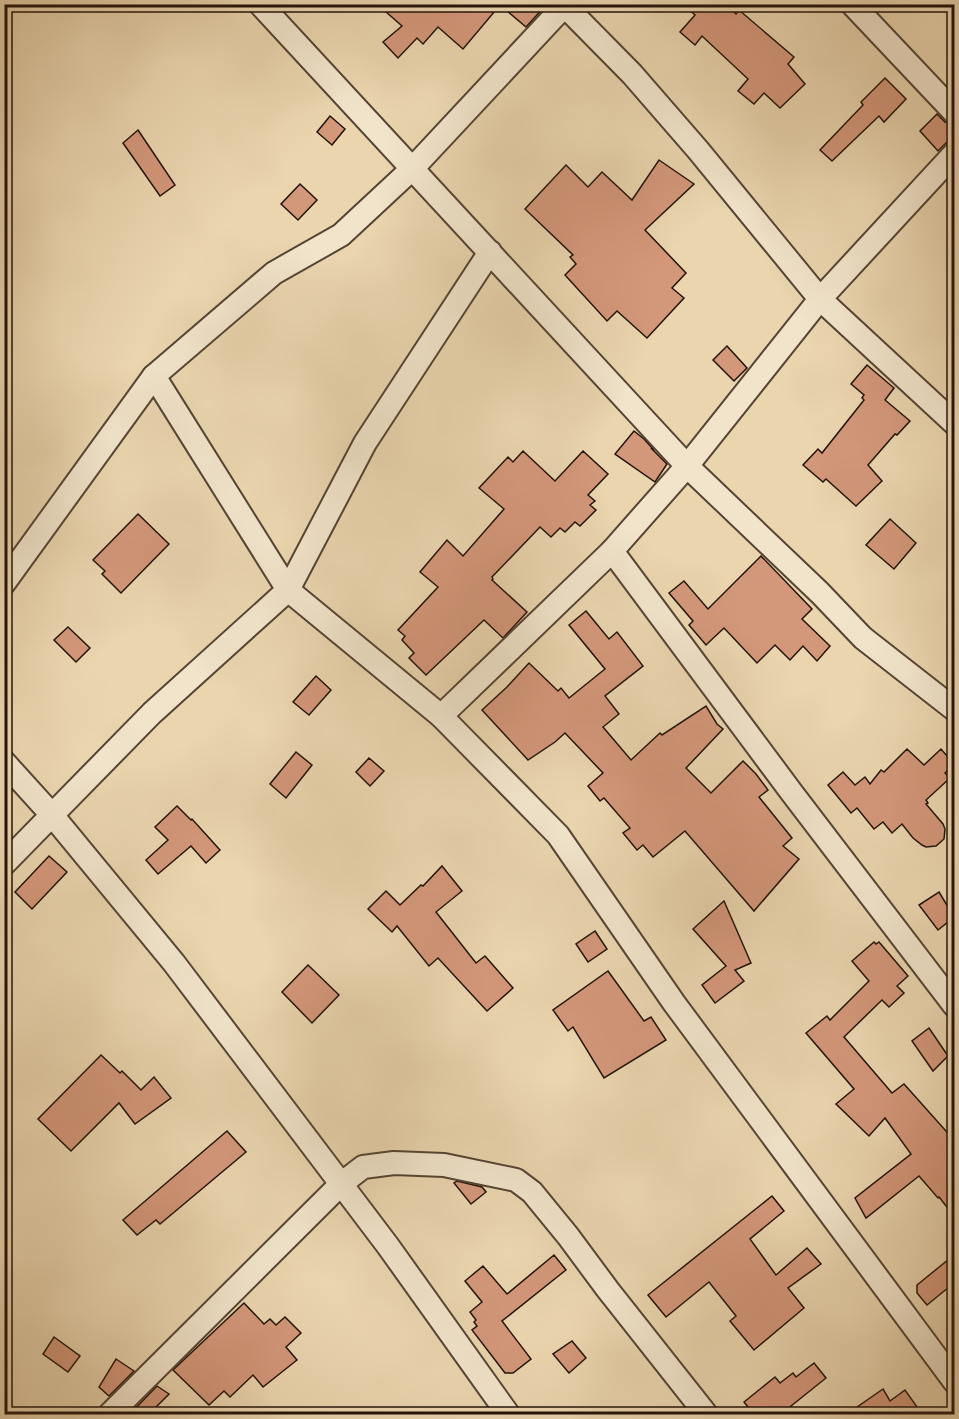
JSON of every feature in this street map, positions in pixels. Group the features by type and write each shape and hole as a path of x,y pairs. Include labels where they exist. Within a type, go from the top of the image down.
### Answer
{"street":[{"path":"260,4 687,466 820,593 863,638 954,709"},
{"path":"852,4 954,112"},
{"path":"4,583 154,376 274,273 341,235 412,168 565,5 632,74 820,299 954,423"},
{"path":"441,717 612,551 687,466 820,299 954,154"},
{"path":"4,864 152,713 288,590 365,443 490,252"},
{"path":"154,376 288,590 441,717 558,834 674,1003 954,1381"},
{"path":"612,551 792,793 954,1005"},
{"path":"4,762 52,814 174,963 388,1246 508,1414"},
{"path":"110,1414 341,1184 363,1167 394,1163 444,1165 516,1180 532,1192 706,1414"}],"building":[{"path":"377,4 547,4 526,27 500,5 463,49 438,27 423,44 417,38 398,58 383,42 402,26"},
{"path":"683,4 725,4 736,14 739,10 794,57 788,64 805,84 780,108 764,93 754,104 738,91 748,79 702,36 695,45 680,32 695,15"},
{"path":"885,78 906,99 884,122 879,116 832,161 820,150"},
{"path":"937,114 945,122 954,125 954,135 938,151 920,131"},
{"path":"330,116 345,129 332,145 317,132"},
{"path":"138,130 175,185 160,196 123,143"},
{"path":"659,160 694,184 645,230 686,273 672,288 684,298 647,338 617,311 607,321 565,275 576,264 570,257 573,255 525,209 566,165 588,187 602,172 632,200"},
{"path":"300,184 317,200 298,220 281,204"},
{"path":"727,346 747,368 734,381 713,360"},
{"path":"867,365 894,388 885,400 910,421 897,435 895,434 868,465 882,481 856,506 826,479 823,482 803,465 818,449 822,453 864,400 862,398 864,395 851,384"},
{"path":"634,431 667,464 655,482 615,454"},
{"path":"523,451 555,481 583,451 608,474 588,495 595,501 590,505 596,510 580,526 575,522 565,532 560,528 551,537 540,527 492,577 492,580 527,612 503,638 484,620 426,675 409,658 414,653 402,640 405,636 398,630 438,587 420,572 447,540 463,556 504,509 479,488 508,457 513,462"},
{"path":"138,514 169,544 121,593 102,574 105,571 93,560"},
{"path":"890,519 916,543 894,569 866,545"},
{"path":"761,556 812,609 802,619 830,646 817,661 803,646 790,660 775,645 757,663 724,628 706,645 689,625 693,621 669,593 684,581 708,609"},
{"path":"586,611 609,639 617,632 643,666 605,696 619,714 603,727 631,760 660,733 662,735 706,706 717,724 723,729 686,768 711,793 743,761 768,790 759,797 792,838 783,846 799,859 754,911 685,831 653,857 643,845 637,850 623,833 630,828 604,798 600,801 588,786 603,773 565,733 528,760 482,710 529,663 558,691 561,688 569,698 605,669 569,625"},
{"path":"68,627 90,648 76,662 54,640"},
{"path":"316,676 331,690 309,715 293,702"},
{"path":"907,749 924,765 941,749 954,764 945,773 950,778 926,800 928,803 926,804 945,829 944,839 936,846 922,845 902,824 892,833 883,822 874,829 857,808 851,813 828,785 843,772 855,785 865,777 870,784 881,770 884,772"},
{"path":"296,752 312,765 286,798 270,784"},
{"path":"369,758 384,771 370,786 356,772"},
{"path":"177,806 220,850 206,863 191,846 158,874 146,860 168,840 155,827"},
{"path":"49,856 67,872 32,909 15,892"},
{"path":"442,866 462,891 436,912 476,963 485,956 513,988 487,1011 438,958 429,966 397,926 392,932 368,909 386,891 400,905"},
{"path":"939,892 954,917 938,930 919,905"},
{"path":"724,901 751,963 735,970 744,981 715,1003 702,985 726,966 693,929"},
{"path":"595,931 607,949 588,962 576,944"},
{"path":"874,942 876,944 879,942 908,976 897,986 904,993 889,1007 882,1000 844,1037 892,1093 904,1084 954,1140 954,1216 919,1176 866,1218 855,1198 911,1154 885,1118 869,1136 836,1104 854,1089 806,1033 827,1016 830,1020 869,981 852,961"},
{"path":"308,965 339,995 312,1023 282,992"},
{"path":"608,971 644,1021 651,1017 666,1040 604,1078 573,1027 568,1031 553,1010"},
{"path":"929,1028 948,1056 933,1071 912,1041"},
{"path":"101,1055 141,1090 154,1077 171,1098 135,1124 119,1103 71,1151 38,1119"},
{"path":"227,1131 246,1152 160,1224 156,1220 137,1235 123,1220"},
{"path":"457,1181 482,1187 486,1192 471,1204 454,1183"},
{"path":"772,1196 784,1211 750,1239 776,1275 807,1248 821,1264 788,1288 804,1308 754,1350 730,1321 736,1316 709,1282 666,1317 648,1295"},
{"path":"554,1255 566,1270 502,1321 531,1359 513,1373 505,1373 472,1330 477,1326 470,1312 482,1302 465,1281 483,1266 507,1294"},
{"path":"954,1255 954,1283 927,1305 917,1293 917,1285"},
{"path":"244,1303 264,1324 270,1319 276,1325 285,1317 301,1333 286,1347 297,1360 263,1387 253,1375 230,1397 224,1391 209,1405 173,1370"},
{"path":"54,1337 80,1356 68,1372 43,1354"},
{"path":"572,1341 586,1358 569,1373 553,1354"},
{"path":"116,1359 134,1371 109,1396 99,1387"},
{"path":"814,1363 826,1378 781,1414 754,1414 744,1402 775,1377 780,1383 793,1373 796,1377"},
{"path":"157,1386 169,1394 149,1414 130,1414"},
{"path":"883,1389 890,1401 905,1390 922,1414 847,1414"}]}
